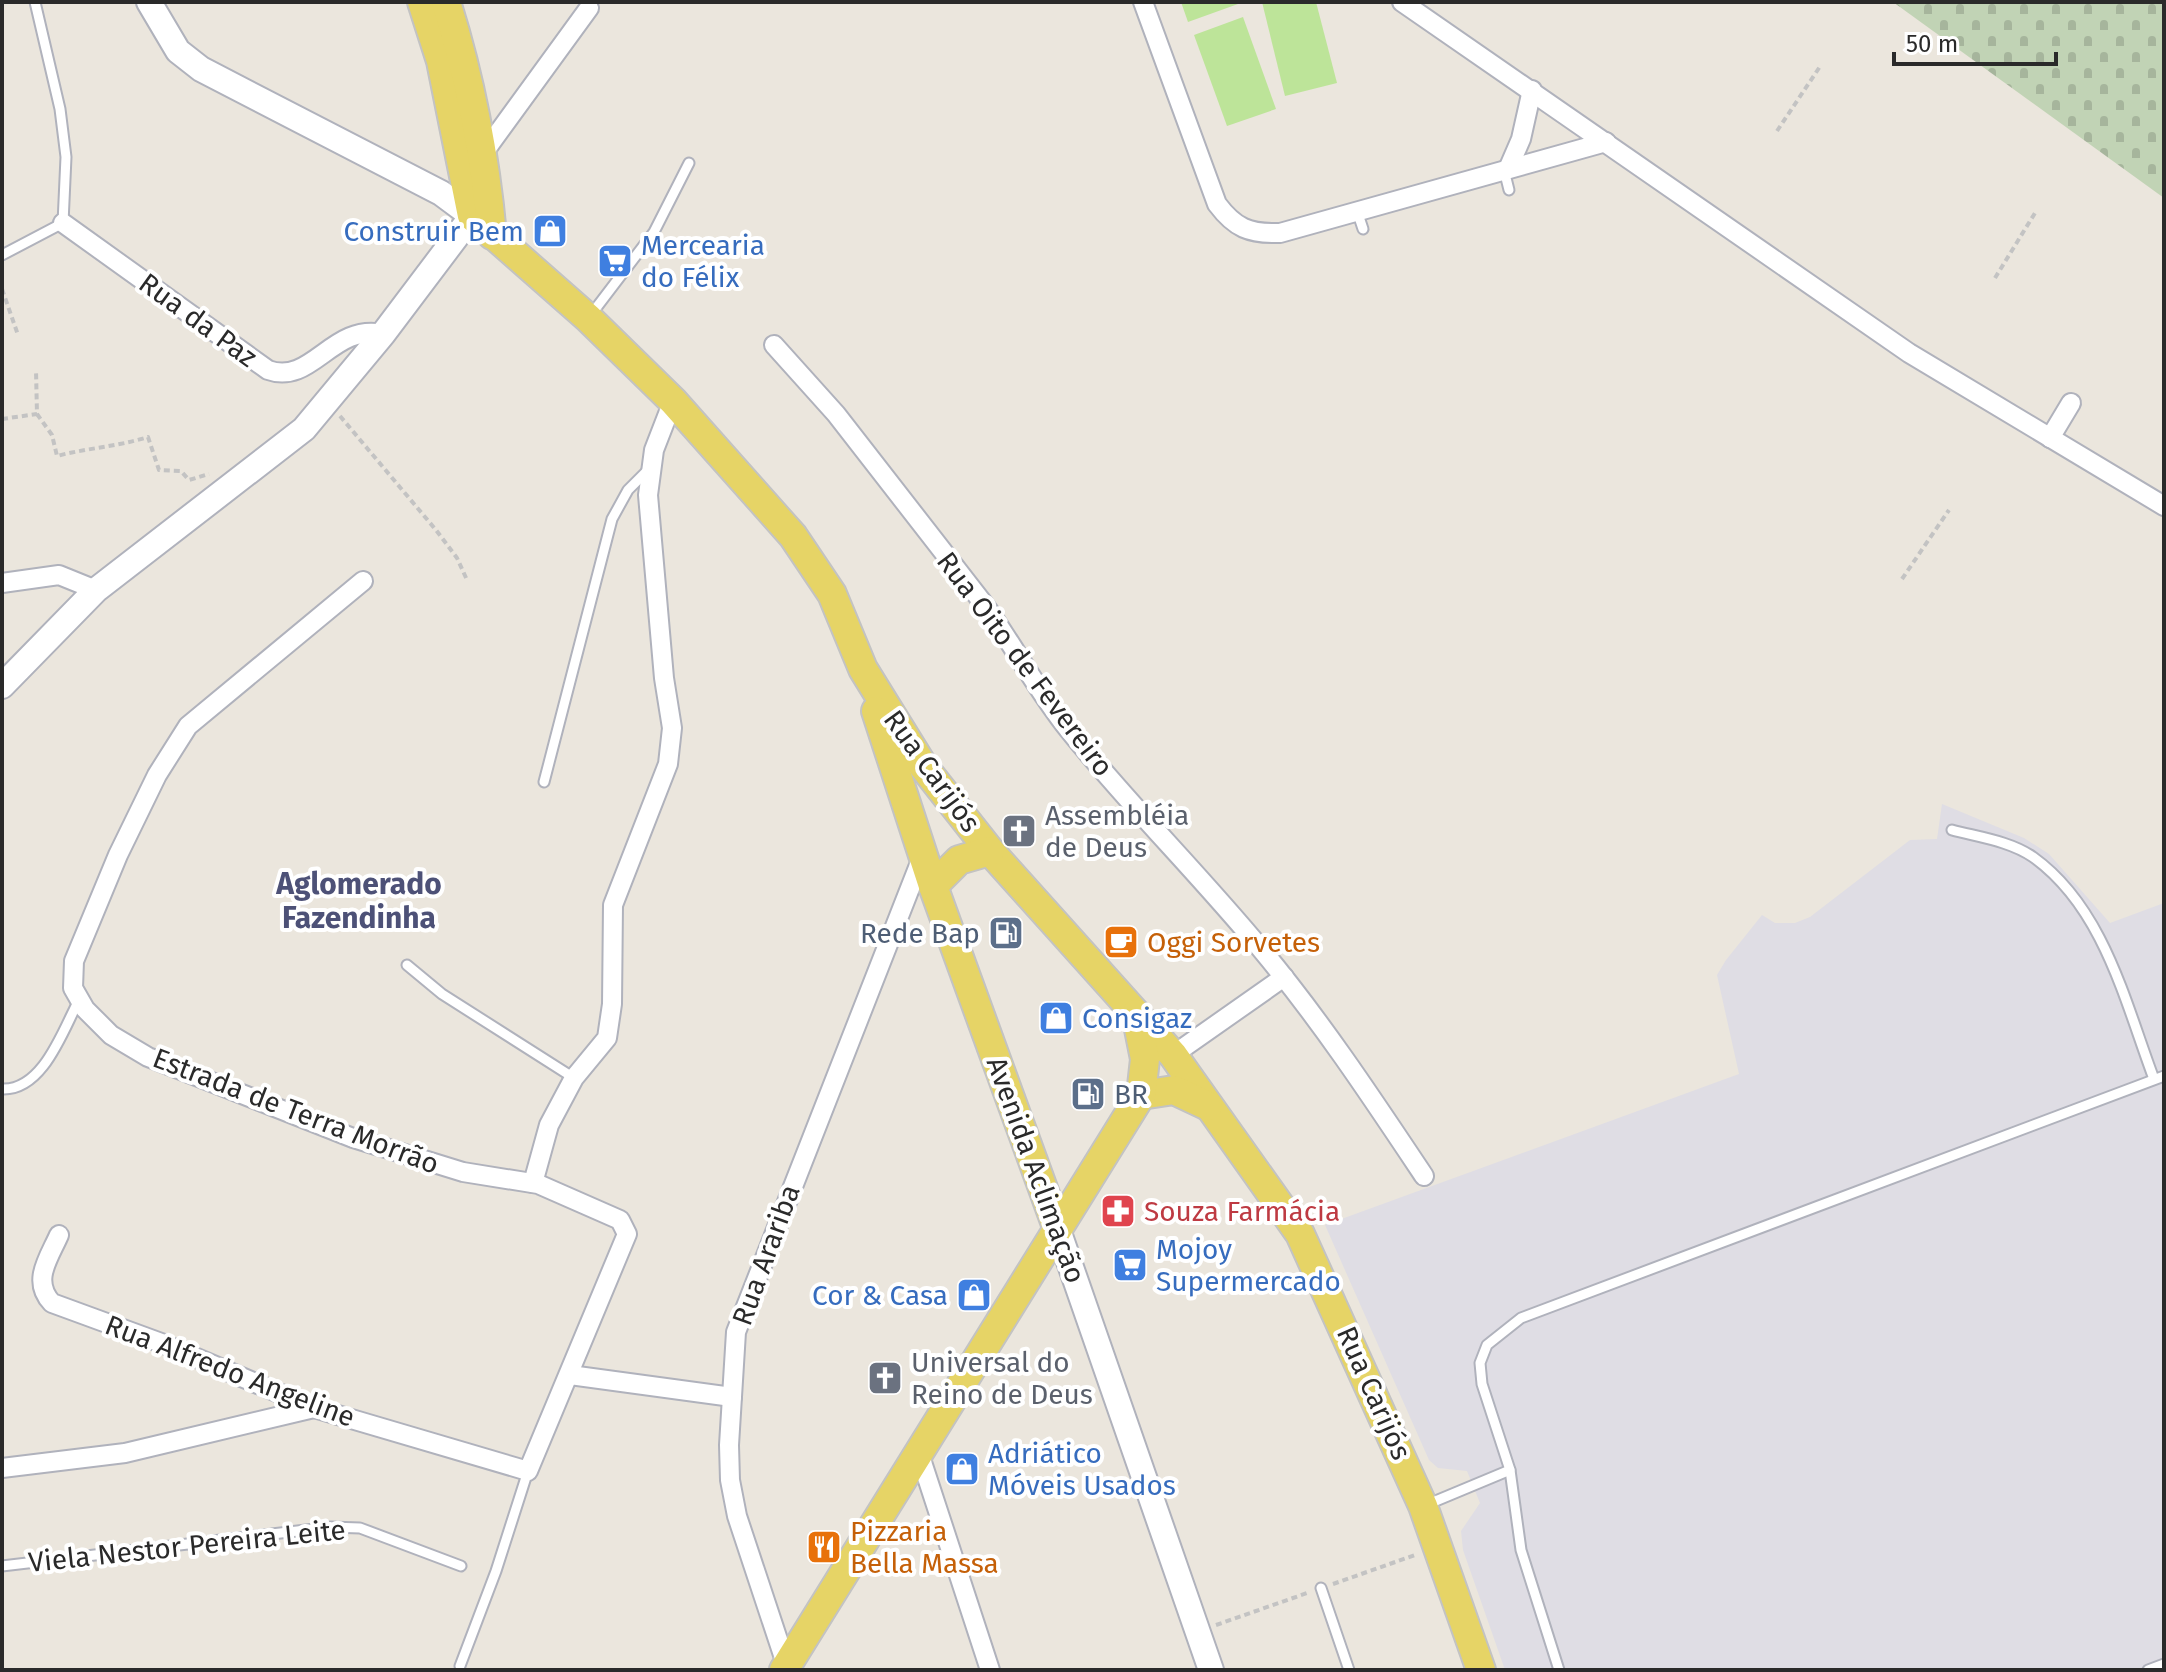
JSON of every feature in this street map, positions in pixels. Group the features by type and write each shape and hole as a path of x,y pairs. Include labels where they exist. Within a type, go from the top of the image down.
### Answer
{"main road":[{"path":"422,2 441,61 482,225"},
{"path":"446,2 463,55 482,155 482,225"},
{"name":"Rua Carijós","path":"482,225 588,318 673,401 813,562 832,594 863,669 923,766 990,851 1173,1055 1214,1109 1300,1234 1423,1506 1481,1670"},
{"name":"Avenida Aclimação","path":"863,669 933,886 1057,1227"},
{"path":"933,886 959,860 990,851"},
{"path":"786,1669 1141,1095 1145,1059 1135,1012"},
{"path":"1141,1095 1174,1090 1214,1109"}],"street":[{"path":"2,686 96,590 281,449 328,402 383,334 482,225 441,193 201,69 178,51 149,2"},
{"path":"1143,2 1217,204 1230,221 1244,231 1280,233 1360,220 1506,170 1606,142"},
{"path":"1402,2 1909,353 2164,506"},
{"path":"482,155 589,8"},
{"path":"1506,170 1521,139 1532,90"},
{"name":"Rua da Paz","path":"63,223 268,370 279,374 297,370 361,331 383,334"},
{"name":"Rua Oito de Fevereiro","path":"774,345 836,414 983,603 1007,635 1038,690 1070,731 1334,1039 1424,1176"},
{"path":"533,1183 549,1125 574,1078 607,1038 612,1004 613,905 668,764 672,728 664,678 648,495 649,469 673,401"},
{"path":"2050,438 2071,403"},
{"path":"2,583 59,575 96,590"},
{"path":"79,999 73,988 74,961 118,855 157,775 188,726 363,581"},
{"name":"Rua Arariba","path":"786,1669 737,1516 729,1445 736,1332 747,1296 923,855"},
{"path":"1173,1055 1284,977"},
{"name":"Estrada de Terra Morrão","path":"79,999 111,1035 148,1057 312,1123 404,1155 463,1172 533,1183 583,1201 620,1220 627,1234 570,1375"},
{"name":"Avenida Aclimação","path":"1057,1227 1211,1670"},
{"name":"Rua Alfredo Angeline","path":"59,1235 40,1278 41,1288 52,1303 164,1344 314,1408 528,1471"},
{"path":"528,1471 570,1375 732,1397"},
{"path":"2,1468 125,1453 314,1408"},
{"path":"920,1456 990,1670"}],"lane":[{"path":"2,255 63,223 66,157 60,109 35,2"},
{"path":"588,318 654,232 689,163"},
{"path":"1506,170 1509,190"},
{"path":"544,782 612,519 620,502 649,469"},
{"path":"1559,1670 1521,1550 1510,1470 1482,1384 1480,1363 1487,1345 1521,1318 2159,1078 2103,943 2083,909 2034,858 2005,844 1952,830"},
{"path":"407,965 442,994 574,1078"},
{"path":"2,1089 10,1089 39,1074 79,999"},
{"path":"1423,1506 1510,1470"},
{"path":"460,1666 496,1571 528,1471"},
{"name":"Viela Nestor Pereira Leite","path":"2,1566 331,1527 360,1528 461,1566"},
{"path":"1321,1588 1349,1670"},
{"path":"2148,1670 2164,1664"}],"path":[{"path":"1777,131 1821,65"},
{"path":"1995,278 2035,213"},
{"path":"2,289 18,335"},
{"path":"36,370 37,414 52,435 57,456 84,449 102,450 148,437 159,470 181,471 189,480 217,475"},
{"path":"328,402 436,530 457,558 467,580"},
{"path":"2,419 37,414"},
{"path":"1902,579 1949,510"}],"shaded area":[{"path":"1942,804 2024,838 2049,854 2110,923 2164,903 2164,1670 1505,1670 1463,1550 1461,1531 1480,1503 1467,1471 1438,1468 1429,1460 1325,1225 1739,1074 1717,975 1726,960 1762,915 1775,923 1795,923 1810,917 1910,840 1937,839"}],"green space":[{"path":"1181,2 1238,2 1238,4 1188,22"},
{"path":"1262,2 1316,2 1337,83 1285,96"},
{"path":"1893,2 2164,2 2164,198"},
{"path":"1243,17 1276,109 1227,126 1194,35"}],"place":[{"name":"Construir Bem","path":"550,231"},
{"name":"Mercearia do Félix","path":"615,261"},
{"name":"Assembléia de Deus","path":"1019,831"},
{"name":"Rede Bap","path":"1006,933"},
{"name":"Oggi Sorvetes","path":"1121,942"},
{"name":"Consigaz","path":"1056,1018"},
{"name":"BR","path":"1088,1094"},
{"name":"Souza Farmácia","path":"1118,1211"},
{"name":"Mojoy Supermercado","path":"1130,1265"},
{"name":"Cor & Casa","path":"974,1295"},
{"name":"Universal do Reino de Deus","path":"885,1378"},
{"name":"Adriático Móveis Usados","path":"962,1469"},
{"name":"Pizzaria Bella Massa","path":"824,1547"}],"district":[{"name":"Aglomerado Fazendinha","path":"359,901"}]}
